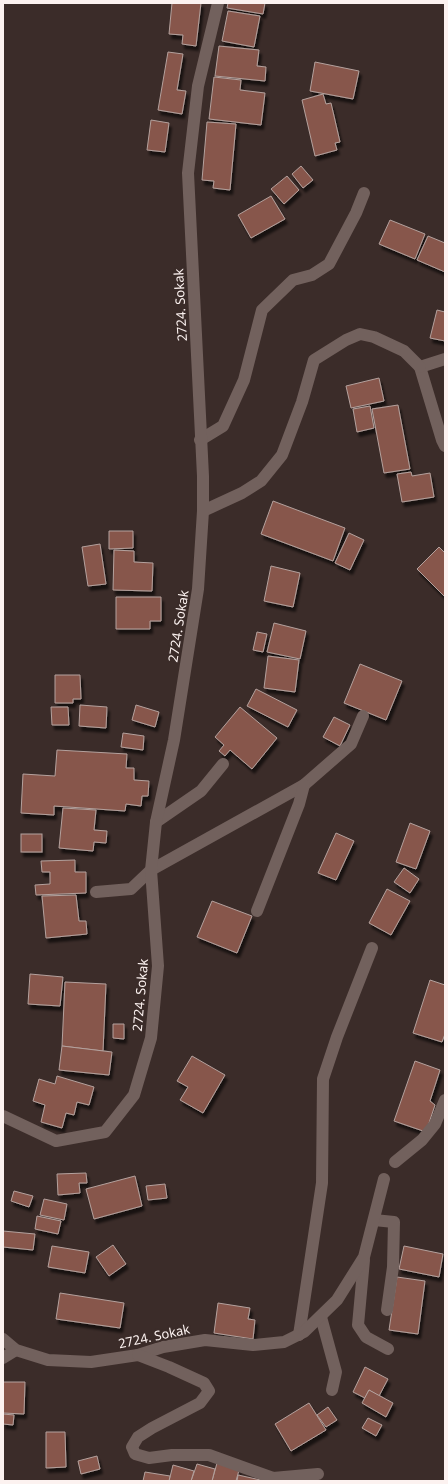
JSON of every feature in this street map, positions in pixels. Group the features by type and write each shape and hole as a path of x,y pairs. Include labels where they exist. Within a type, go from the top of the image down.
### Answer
{"street":[{"name":"2724. Sokak","path":"3,1116 56,1141 105,1132 134,1095 150,1038 158,966 151,870 156,822 174,740 198,589 203,511 188,174 198,86 218,3"},
{"path":"200,440 223,426 244,380 262,310 293,280 312,275 329,264 356,213 364,193"},
{"path":"203,511 261,481 282,455 302,402 314,360 346,340 360,334 374,337 404,351 420,367 445,446"},
{"path":"420,367 445,359"},
{"path":"96,892 132,889 151,870 304,785 351,744 363,716"},
{"path":"156,822 201,791 223,764"},
{"path":"258,911 299,804 304,785"},
{"path":"300,1335 322,1182 322,1079 372,948"},
{"path":"395,1162 422,1140 431,1130 445,1100"},
{"name":"2724. Sokak","path":"3,1339 16,1350 48,1360 84,1362 138,1356 163,1347 205,1340 253,1345 284,1342 304,1332 337,1300 364,1257 384,1179"},
{"path":"374,1220 394,1222 393,1267 387,1310"},
{"path":"364,1257 358,1325 366,1336 388,1349"},
{"path":"321,1317 336,1372 332,1390"},
{"path":"3,1358 16,1350"},
{"path":"138,1356 170,1367 204,1383 209,1391 200,1403 138,1437 132,1447 135,1454 149,1458 172,1455 209,1455 274,1478 318,1474"}],"building":[{"path":"172,3 201,3 196,46 182,44 183,35 169,34"},
{"path":"228,3 265,3 263,14 227,8"},
{"path":"228,11 260,16 254,47 222,41"},
{"path":"219,46 259,50 257,66 266,67 265,81 215,76"},
{"path":"168,52 183,54 177,90 186,91 182,114 158,110"},
{"path":"315,62 359,71 353,99 310,91"},
{"path":"214,77 241,80 240,90 265,93 261,125 209,119"},
{"path":"323,94 326,104 331,103 340,142 335,143 337,150 315,156 302,100"},
{"path":"151,120 169,123 165,152 147,150"},
{"path":"207,122 236,124 230,190 213,188 214,181 202,180"},
{"path":"301,166 313,180 303,188 292,174"},
{"path":"287,176 299,190 284,204 271,189"},
{"path":"271,196 285,219 251,238 238,215"},
{"path":"390,220 425,234 415,259 379,244"},
{"path":"428,236 445,243 445,272 417,260"},
{"path":"437,310 445,312 445,341 430,338"},
{"path":"379,378 384,401 351,408 346,386"},
{"path":"398,405 410,469 384,473 372,409"},
{"path":"370,406 374,428 357,432 353,409"},
{"path":"411,472 412,476 430,473 434,497 402,502 397,474"},
{"path":"273,501 345,528 333,561 261,534"},
{"path":"109,531 133,531 133,548 109,549"},
{"path":"349,533 364,540 350,570 335,563"},
{"path":"100,544 106,584 88,586 82,547"},
{"path":"439,547 445,553 445,597 417,569"},
{"path":"114,550 134,551 134,562 153,563 152,591 113,590"},
{"path":"271,566 300,573 293,607 264,601"},
{"path":"116,597 161,597 161,621 150,621 150,629 116,629"},
{"path":"274,623 306,631 300,659 267,652"},
{"path":"257,632 267,634 263,652 253,650"},
{"path":"268,656 299,660 295,692 264,688"},
{"path":"360,664 402,681 386,720 344,703"},
{"path":"55,675 80,675 81,699 73,699 73,703 55,703"},
{"path":"256,689 297,710 288,727 247,706"},
{"path":"80,705 107,707 106,728 79,726"},
{"path":"136,705 159,712 155,727 132,720"},
{"path":"51,707 68,707 69,725 52,725"},
{"path":"240,707 277,738 252,769 230,750 225,756 219,751 224,745 215,737"},
{"path":"334,717 350,725 340,746 323,737"},
{"path":"123,733 144,736 143,750 121,747"},
{"path":"57,750 127,754 126,768 134,768 134,780 149,781 148,796 142,796 141,806 126,804 125,811 54,806 54,815 21,813 23,774 55,776"},
{"path":"63,808 96,810 94,830 107,831 106,843 94,842 93,851 59,848"},
{"path":"410,823 430,831 416,869 396,862"},
{"path":"336,833 354,841 336,880 318,873"},
{"path":"21,834 42,834 42,852 21,852"},
{"path":"75,860 75,872 86,872 86,893 36,895 35,885 50,884 50,872 42,872 41,861"},
{"path":"404,868 419,879 410,893 394,882"},
{"path":"387,889 410,901 391,935 369,923"},
{"path":"76,895 79,921 86,921 87,934 46,938 42,896"},
{"path":"212,901 252,916 237,953 197,937"},
{"path":"30,974 63,977 60,1006 28,1004"},
{"path":"430,980 445,985 445,1034 442,1042 413,1033"},
{"path":"65,982 106,984 103,1051 62,1046"},
{"path":"113,1024 124,1024 124,1039 113,1038"},
{"path":"62,1046 112,1052 109,1075 59,1070"},
{"path":"192,1056 225,1075 203,1113 180,1100 188,1087 177,1081"},
{"path":"415,1061 440,1070 430,1101 435,1105 426,1132 394,1121"},
{"path":"57,1076 94,1087 89,1105 77,1102 74,1115 66,1113 62,1128 41,1122 45,1105 33,1101 39,1079 55,1084"},
{"path":"86,1173 87,1183 79,1183 80,1193 58,1195 57,1174"},
{"path":"135,1176 142,1206 94,1219 86,1189"},
{"path":"165,1184 167,1198 148,1200 146,1186"},
{"path":"14,1191 33,1196 29,1207 11,1201"},
{"path":"44,1199 67,1204 64,1220 40,1215"},
{"path":"37,1216 61,1221 58,1234 35,1229"},
{"path":"3,1231 35,1234 33,1250 3,1247"},
{"path":"113,1245 126,1264 109,1276 96,1257"},
{"path":"52,1246 89,1252 85,1273 48,1267"},
{"path":"404,1246 443,1254 439,1277 399,1269"},
{"path":"397,1277 425,1281 418,1334 389,1330"},
{"path":"60,1293 124,1303 120,1328 56,1319"},
{"path":"218,1303 250,1308 248,1319 255,1320 253,1339 214,1333"},
{"path":"365,1367 388,1379 379,1396 369,1390 365,1398 353,1392"},
{"path":"3,1382 25,1382 24,1414 3,1413"},
{"path":"369,1390 393,1403 386,1417 362,1403"},
{"path":"309,1403 326,1430 291,1451 275,1424"},
{"path":"328,1407 337,1420 326,1427 317,1415"},
{"path":"3,1414 14,1415 13,1425 3,1424"},
{"path":"368,1418 382,1425 376,1436 362,1428"},
{"path":"46,1432 65,1432 66,1467 46,1468"},
{"path":"97,1456 100,1469 81,1474 78,1461"},
{"path":"217,1463 239,1470 236,1481 212,1481"},
{"path":"197,1464 215,1469 212,1481 191,1481"},
{"path":"173,1465 194,1471 191,1481 169,1481"},
{"path":"145,1472 170,1476 169,1481 143,1481"},
{"path":"238,1475 265,1481 237,1481"}]}
